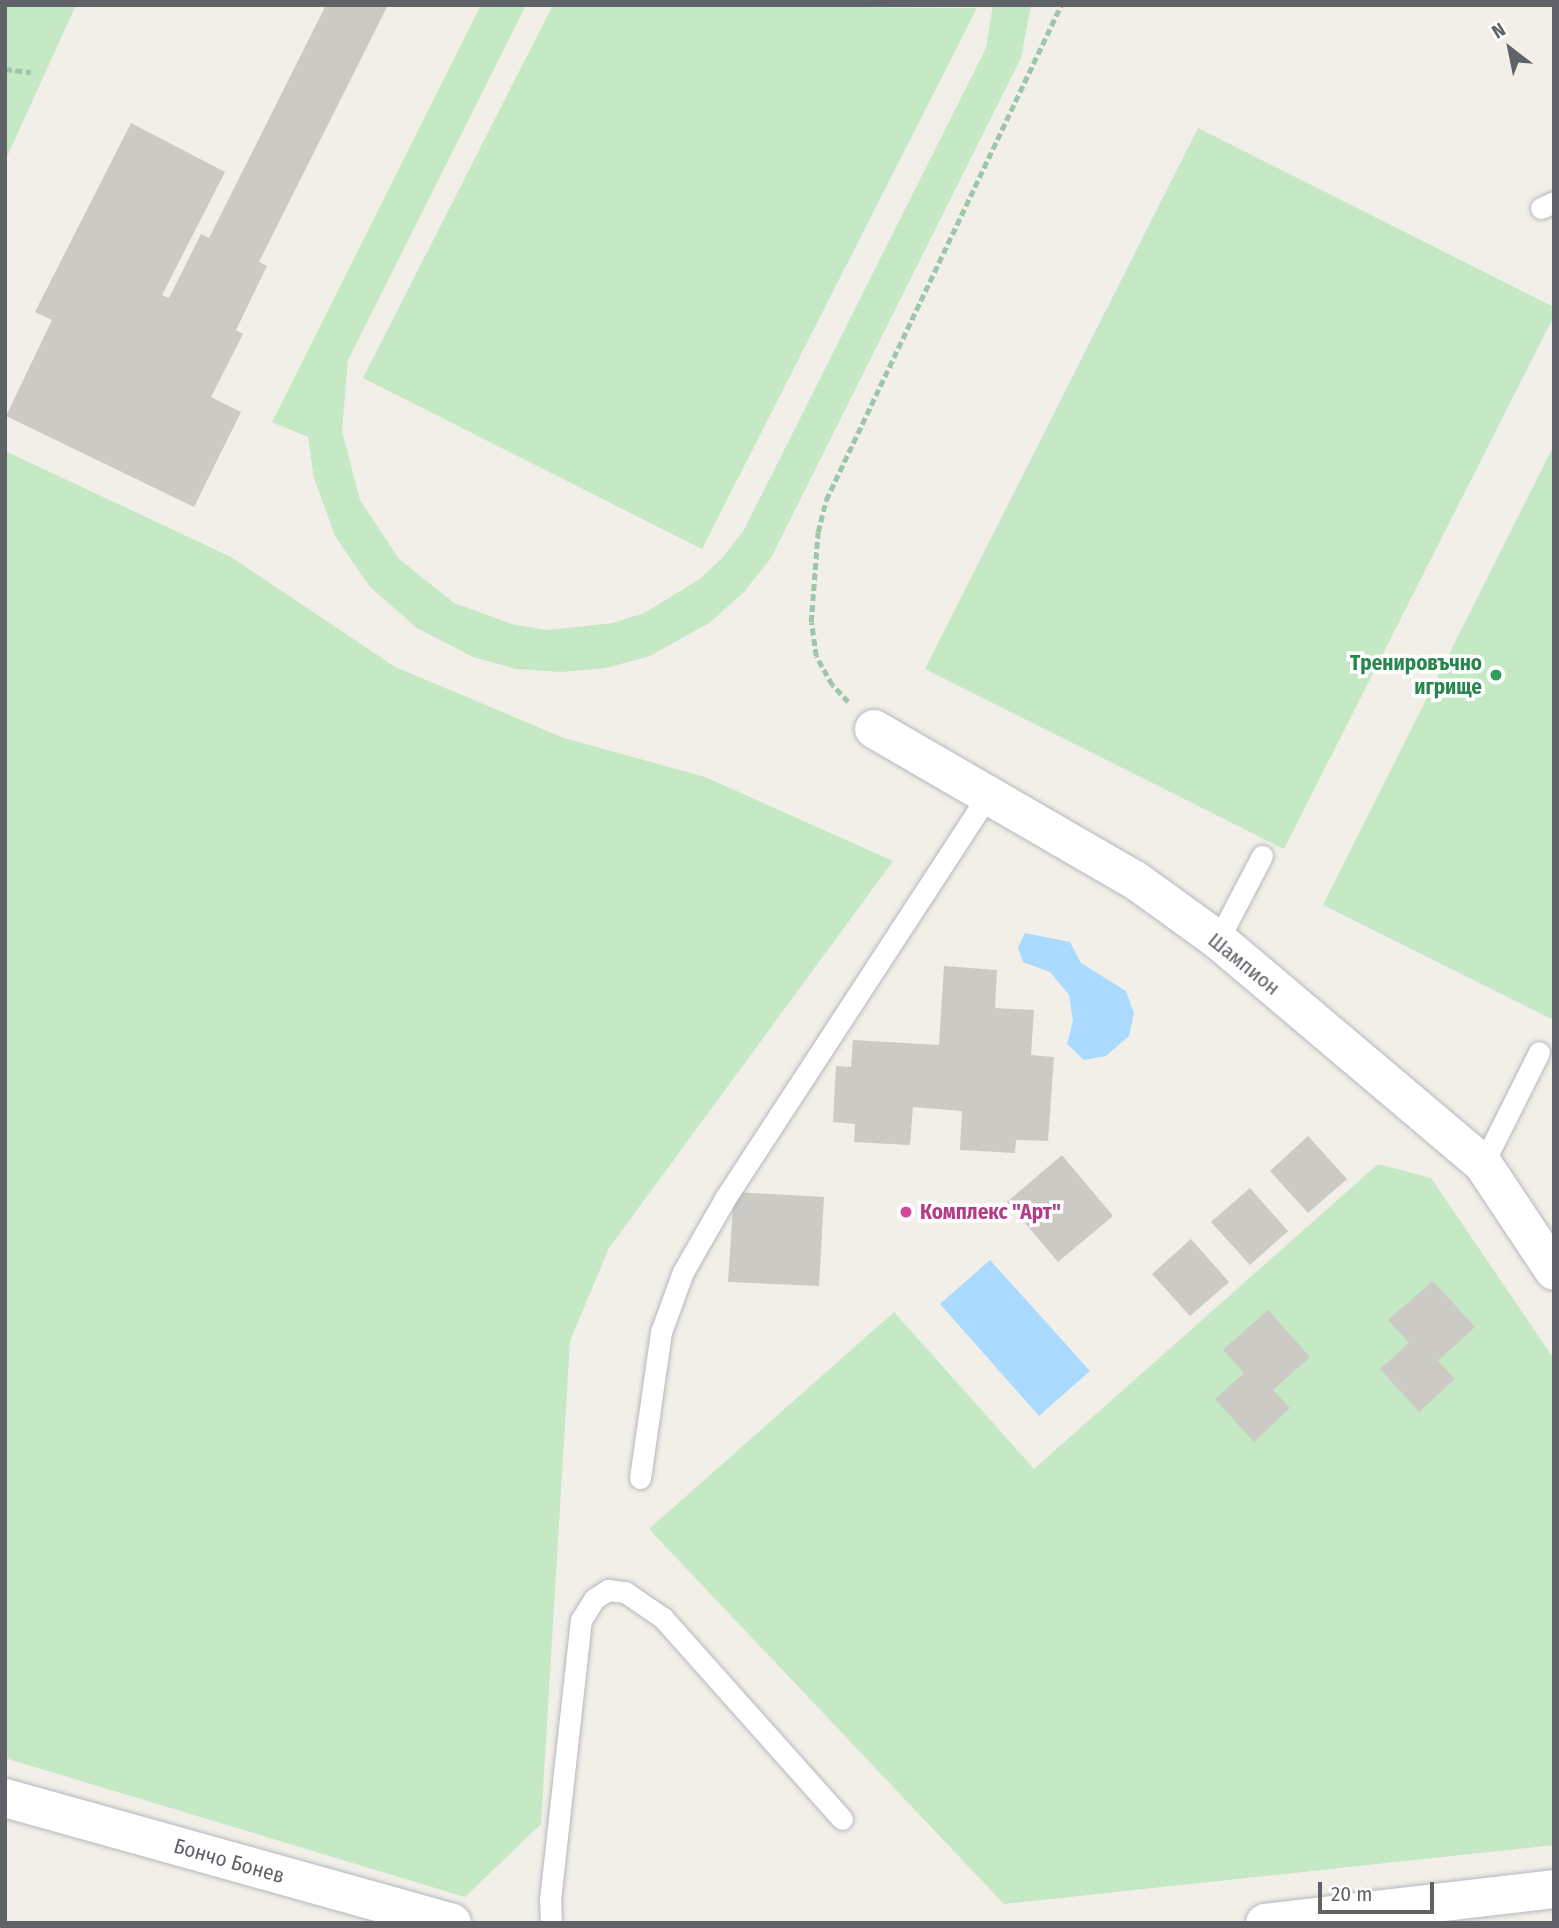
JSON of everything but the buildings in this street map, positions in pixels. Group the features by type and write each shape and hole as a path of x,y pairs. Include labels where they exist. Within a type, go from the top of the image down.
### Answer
{"street":[{"name":"Шампион","path":"874,729 989,793 1135,880 1217,940 1483,1164 1554,1271"},
{"name":"Бончо Бонев","path":"5,1798 388,1914 452,1923"},
{"path":"1265,1923 1554,1889"}],"lane":[{"path":"640,1478 661,1332 683,1272 726,1197 989,793"},
{"path":"1217,940 1262,856"},
{"path":"1483,1164 1539,1052"},
{"path":"551,1923 550,1900 581,1620 594,1599 608,1590 625,1592 663,1618 842,1819"}],"path":[{"path":"874,729 832,685 816,656 811,622 818,532 825,499 1061,5"},
{"path":"5,69 30,72"}],"green space":[{"path":"5,5 76,5 5,161"},
{"path":"481,5 526,5 348,360 342,431 360,500 399,559 454,603 515,625 548,630 613,623 644,613 700,579 723,557 744,530 986,48 993,5 1031,5 1021,58 771,558 743,593 709,623 650,656 606,668 561,672 516,669 473,657 417,628 370,587 335,536 314,478 308,437 272,422"},
{"path":"553,5 977,8 702,549 363,378"},
{"path":"1198,128 1554,307 1554,316 1284,849 925,669"},
{"name":"Тренировъчно игрище","path":"1554,445 1554,1020 1323,905"},
{"path":"5,451 231,557 395,667 564,738 705,777 893,861 609,1248 570,1341 541,1824 465,1897 5,1758"},
{"path":"1378,1164 1431,1178 1554,1359 1554,1845 1004,1904 649,1529 894,1312 1034,1469"}],"water":[{"path":"1025,933 1070,942 1081,963 1126,991 1134,1013 1129,1036 1106,1056 1084,1060 1067,1044 1073,1021 1069,995 1050,972 1023,962 1018,948"},
{"path":"990,1260 1090,1371 1039,1416 940,1304"}],"place":[{"name":"Тренировъчно игрище","path":"1496,675"},
{"name":"Комплекс \"Арт\"","path":"906,1212"}]}
